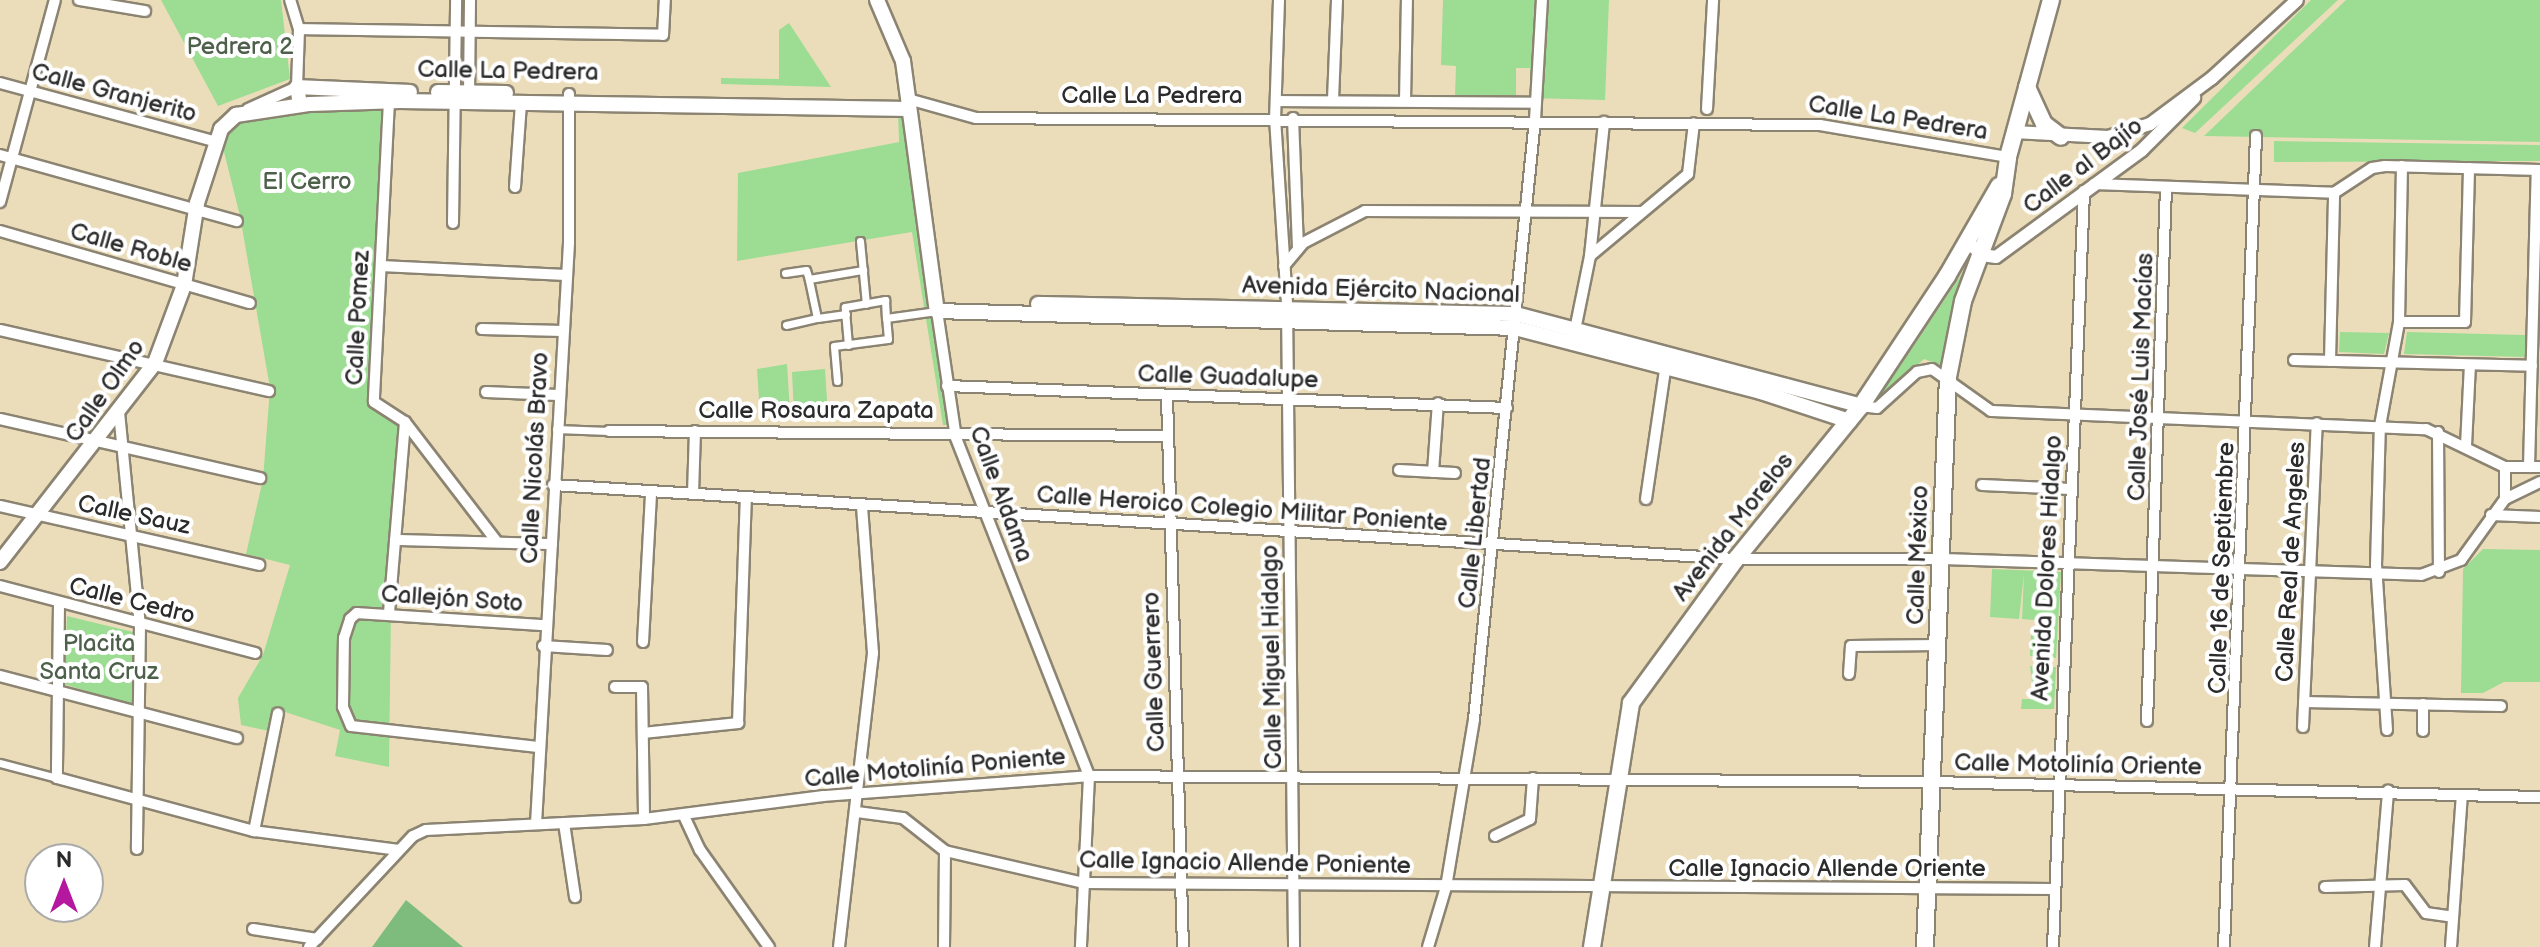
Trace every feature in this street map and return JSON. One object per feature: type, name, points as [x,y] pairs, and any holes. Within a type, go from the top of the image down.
[{"type":"main road","name":"Calle Aldama","points":[[877,0],[902,59],[937,306]]},
{"type":"main road","points":[[2005,174],[2051,0]]},
{"type":"main road","name":"Calle La Pedrera","points":[[297,87],[463,97],[908,104]]},
{"type":"main road","points":[[297,87],[300,105]]},
{"type":"main road","points":[[2027,87],[2044,124],[2061,137]]},
{"type":"main road","name":"Calle La Pedrera","points":[[244,111],[300,105],[463,97],[521,103],[569,99]]},
{"type":"main road","points":[[219,135],[244,111]]},
{"type":"main road","name":"Calle Olmo","points":[[0,562],[98,441],[155,363],[184,285],[195,210],[219,135]]},
{"type":"main road","name":"Avenida Morelos","points":[[1592,947],[1615,780],[1631,703],[1736,559],[1861,406],[1968,242],[2005,174]]},
{"type":"main road","name":"Calle México","points":[[1925,947],[1948,377],[1963,301],[1982,255],[2005,174]]},
{"type":"main road","name":"Avenida Ejército Nacional","points":[[937,306],[1516,321],[1575,330],[1667,361]]},
{"type":"main road","name":"Avenida Ejército Nacional","points":[[1516,321],[1763,386],[1861,406]]},
{"type":"main road","name":"Avenida Ejército Nacional","points":[[1763,386],[1849,421]]},
{"type":"street","points":[[0,202],[55,0]]},
{"type":"street","points":[[79,0],[145,11]]},
{"type":"street","points":[[244,111],[297,87],[299,29],[290,0]]},
{"type":"street","points":[[456,0],[463,97]]},
{"type":"street","points":[[453,223],[470,0]]},
{"type":"street","points":[[299,29],[663,35],[665,0]]},
{"type":"street","points":[[1279,0],[1275,118],[1287,313]]},
{"type":"street","points":[[1333,100],[1337,0]]},
{"type":"street","points":[[1405,101],[1407,0]]},
{"type":"street","name":"Calle Libertad","points":[[1428,947],[1446,887],[1464,778],[1494,546],[1535,120],[1542,0]]},
{"type":"street","points":[[1707,109],[1713,0]]},
{"type":"street","points":[[2014,132],[2061,137],[2108,137],[2141,129],[2212,78],[2297,0]]},
{"type":"street","name":"Calle al Bajío","points":[[1982,255],[1996,257],[2164,132],[2212,78]]},
{"type":"street","name":"Calle Granjerito","points":[[0,83],[219,135]]},
{"type":"street","name":"Calle Nicolás Bravo","points":[[536,824],[544,625],[552,544],[566,275],[569,99]]},
{"type":"street","name":"Calle Pomez","points":[[389,101],[374,402],[405,422]]},
{"type":"street","points":[[1276,101],[1536,103]]},
{"type":"street","points":[[515,187],[521,103]]},
{"type":"street","name":"Calle La Pedrera","points":[[908,104],[976,118],[1535,120],[1837,126],[2008,157]]},
{"type":"street","points":[[1293,118],[1298,247]]},
{"type":"street","points":[[1575,330],[1590,256],[1604,122]]},
{"type":"street","points":[[1590,256],[1685,179],[1691,169],[1694,123]]},
{"type":"street","name":"Calle 16 de Septiembre","points":[[2224,947],[2243,569],[2256,136]]},
{"type":"street","points":[[0,155],[237,221]]},
{"type":"street","points":[[2387,730],[2376,573],[2380,426],[2399,322],[2402,166]]},
{"type":"street","points":[[1861,406],[1877,408],[1925,369],[1948,377],[1991,411],[2380,426],[2438,432],[2505,467],[2534,467],[2532,366],[2539,170],[2372,168],[2334,193],[2166,187],[2088,188]]},
{"type":"street","points":[[2399,322],[2465,322],[2469,168]]},
{"type":"street","points":[[1278,175],[1295,178]]},
{"type":"street","name":"Calle José Luis Macías","points":[[2147,721],[2156,567],[2166,187]]},
{"type":"street","name":"Avenida Dolores Hidalgo","points":[[2053,947],[2057,785],[2074,416],[2088,188]]},
{"type":"street","points":[[2330,361],[2334,193]]},
{"type":"street","points":[[1284,266],[1298,247],[1365,211],[1642,212]]},
{"type":"street","name":"Calle Roble","points":[[0,231],[250,303]]},
{"type":"street","points":[[860,241],[866,304]]},
{"type":"street","points":[[1968,242],[1982,255]]},
{"type":"street","points":[[381,266],[566,275]]},
{"type":"street","points":[[785,273],[806,270],[817,318]]},
{"type":"street","points":[[809,279],[863,270]]},
{"type":"street","points":[[837,381],[834,346],[848,345],[888,339],[885,300],[845,307],[848,345]]},
{"type":"street","points":[[886,318],[937,306]]},
{"type":"street","name":"Calle Aldama","points":[[937,306],[954,430],[981,513],[1089,776],[1081,947]]},
{"type":"street","name":"Calle Miguel Hidalgo","points":[[1287,313],[1294,947]]},
{"type":"street","points":[[786,325],[846,314]]},
{"type":"street","points":[[482,329],[563,331]]},
{"type":"street","points":[[0,330],[269,391]]},
{"type":"street","points":[[2294,360],[2532,366]]},
{"type":"street","points":[[1646,499],[1667,361]]},
{"type":"street","points":[[2466,446],[2470,365]]},
{"type":"street","name":"Calle Guadalupe","points":[[947,386],[1507,408]]},
{"type":"street","points":[[486,392],[558,395]]},
{"type":"street","name":"Calle Guerrero","points":[[1167,396],[1183,947]]},
{"type":"street","points":[[1433,472],[1438,403]]},
{"type":"street","points":[[119,412],[140,625],[137,849]]},
{"type":"street","points":[[0,419],[260,478]]},
{"type":"street","points":[[389,613],[405,422]]},
{"type":"street","points":[[405,422],[497,542]]},
{"type":"street","name":"Calle Real de Angeles","points":[[2303,727],[2317,423]]},
{"type":"street","points":[[556,429],[609,431]]},
{"type":"street","name":"Calle Rosaura Zapata","points":[[609,431],[954,430],[1167,436]]},
{"type":"street","points":[[693,494],[695,431]]},
{"type":"street","points":[[2438,432],[2439,572]]},
{"type":"street","points":[[2505,467],[2505,499]]},
{"type":"street","points":[[1399,470],[1455,473]]},
{"type":"street","points":[[2439,572],[2469,552],[2491,515],[2505,499],[2540,482]]},
{"type":"street","name":"Calle Heroico Colegio Militar Poniente","points":[[553,485],[1736,559],[1943,559],[2376,573],[2439,572]]},
{"type":"street","points":[[1982,485],[2071,489]]},
{"type":"street","points":[[643,642],[651,492]]},
{"type":"street","points":[[643,733],[738,723],[746,498]]},
{"type":"street","points":[[839,947],[873,653],[862,505]]},
{"type":"street","name":"Calle Sauz","points":[[0,506],[259,565]]},
{"type":"street","points":[[2491,515],[2540,517]]},
{"type":"street","points":[[395,540],[552,544]]},
{"type":"street","name":"Calle Cedro","points":[[0,586],[59,604],[255,653]]},
{"type":"street","points":[[57,778],[59,604]]},
{"type":"street","name":"Callejón Soto","points":[[538,747],[351,726],[343,707],[344,638],[350,619],[357,613],[544,625]]},
{"type":"street","points":[[1849,674],[1851,646],[1939,645]]},
{"type":"street","points":[[543,646],[607,650]]},
{"type":"street","points":[[0,676],[237,738]]},
{"type":"street","points":[[615,687],[642,687],[644,819]]},
{"type":"street","points":[[2304,702],[2501,706]]},
{"type":"street","points":[[2423,704],[2423,731]]},
{"type":"street","points":[[254,831],[278,713]]},
{"type":"street","points":[[0,763],[254,831],[398,850]]},
{"type":"street","name":"Calle Motolinía Poniente","points":[[313,943],[398,850],[419,832],[684,816],[858,793],[1089,776],[1615,780]]},
{"type":"street","points":[[1495,836],[1530,819],[1533,778]]},
{"type":"street","name":"Calle Motolinía Oriente","points":[[1615,780],[1933,782],[2540,797]]},
{"type":"street","points":[[2375,947],[2388,791]]},
{"type":"street","points":[[2451,947],[2462,795]]},
{"type":"street","name":"Calle Ignacio Allende Poniente","points":[[857,812],[903,818],[945,851],[1084,883],[1294,888],[1599,889]]},
{"type":"street","points":[[684,816],[700,850],[769,947]]},
{"type":"street","points":[[564,823],[575,897]]},
{"type":"street","points":[[944,947],[945,851]]},
{"type":"street","points":[[2325,887],[2409,887],[2426,913],[2453,917]]},
{"type":"street","name":"Calle Ignacio Allende Oriente","points":[[1599,889],[2055,889]]},
{"type":"street","points":[[253,929],[313,943]]},
{"type":"green space","name":"Pedrera 2","points":[[161,0],[281,0],[290,79],[218,106]]},
{"type":"green space","points":[[1443,0],[1609,0],[1605,100],[1530,98],[1530,68],[1516,68],[1516,98],[1455,96],[1456,66],[1441,65]]},
{"type":"green space","points":[[2311,0],[2338,0],[2195,133],[2182,128]]},
{"type":"green space","points":[[2346,0],[2540,0],[2540,142],[2204,136]]},
{"type":"green space","points":[[789,23],[831,87],[721,84],[721,78],[779,79],[779,30]]},
{"type":"green space","name":"El Cerro","points":[[384,109],[375,406],[406,422],[391,610],[389,767],[335,756],[340,730],[276,709],[269,731],[241,725],[238,698],[263,655],[290,565],[246,554],[263,479],[270,388],[240,216],[222,144],[232,121],[300,110]]},
{"type":"green space","points":[[906,110],[950,425],[943,425],[912,232],[737,261],[738,173],[899,142],[898,111]]},
{"type":"green space","points":[[2274,141],[2540,145],[2540,161],[2274,162]]},
{"type":"green space","points":[[1973,257],[1946,367],[1924,359],[1876,402]]},
{"type":"green space","points":[[2340,332],[2389,333],[2384,354],[2339,352]]},
{"type":"green space","points":[[2407,332],[2525,335],[2525,357],[2404,354]]},
{"type":"green space","points":[[787,364],[790,412],[760,415],[757,369]]},
{"type":"green space","points":[[825,369],[828,416],[794,416],[792,372]]},
{"type":"green space","points":[[2483,549],[2540,550],[2540,682],[2504,682],[2483,693],[2461,693],[2463,569]]},
{"type":"green space","points":[[1992,569],[2061,572],[2056,658],[2030,656],[2031,635],[2048,636],[2049,621],[2022,619],[2024,574],[2019,619],[1990,617]]},
{"type":"green space","name":"Placita Santa Cruz","points":[[67,616],[133,632],[135,707],[64,684]]},
{"type":"green space","points":[[2030,666],[2056,667],[2054,709],[2021,709],[2022,699],[2034,699]]},
{"type":"green space","points":[[406,900],[463,947],[372,947]]}]
